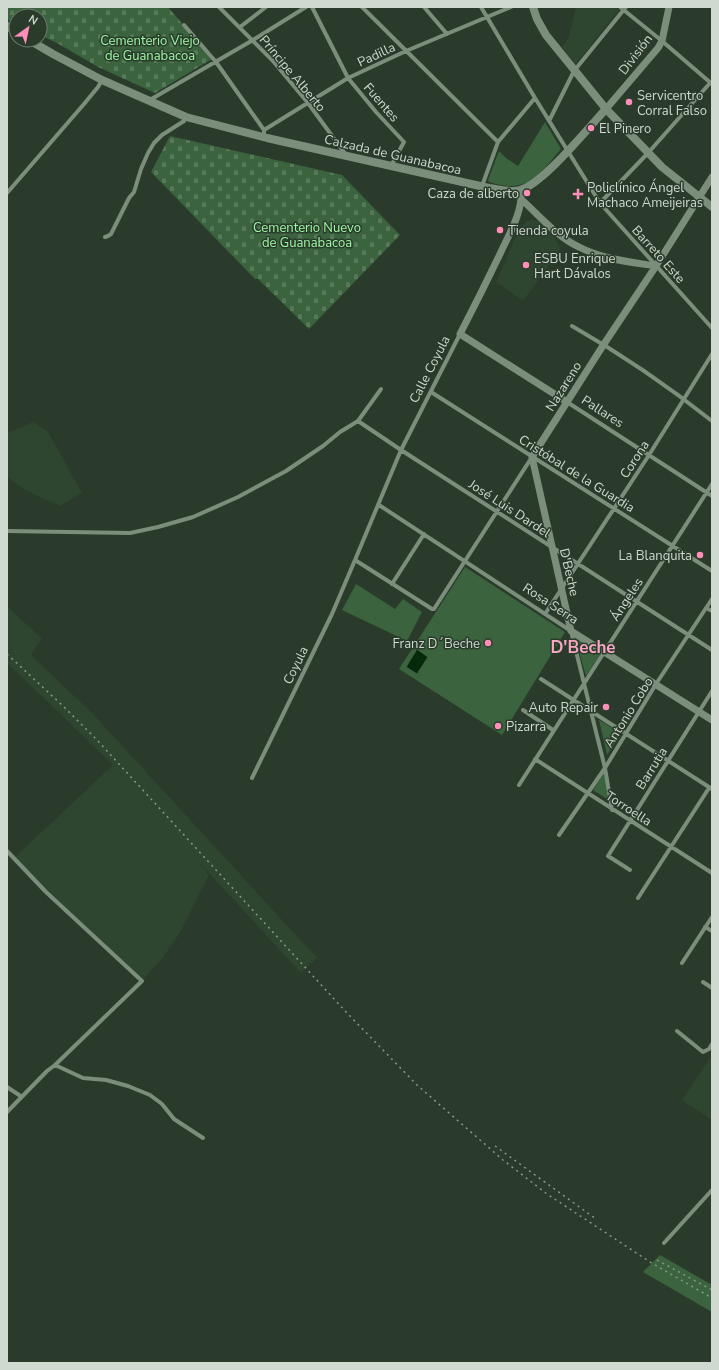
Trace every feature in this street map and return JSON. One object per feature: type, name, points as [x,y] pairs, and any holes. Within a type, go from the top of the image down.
[{"type":"main road","points":[[533,7],[537,19],[546,35],[606,109],[662,167],[712,207]]},
{"type":"main road","name":"Calzada de Guanabacoa","points":[[43,48],[102,80],[186,117],[264,134],[346,156],[482,186],[517,191],[522,190]]},
{"type":"main road","points":[[522,190],[535,183],[606,109]]},
{"type":"street","name":"Príncipe Alberto","points":[[219,7],[273,61],[308,103],[346,156]]},
{"type":"street","points":[[240,27],[266,7]]},
{"type":"street","points":[[147,101],[216,62],[306,7]]},
{"type":"street","name":"Fuentes","points":[[312,7],[348,78],[376,112],[404,142],[391,166]]},
{"type":"street","points":[[362,7],[498,142]]},
{"type":"street","points":[[424,7],[447,34]]},
{"type":"street","name":"Barreto Este","points":[[480,7],[534,98],[600,202],[712,328]]},
{"type":"street","name":"Padilla","points":[[264,134],[308,103],[348,78],[406,51],[511,7]]},
{"type":"street","name":"División","points":[[606,109],[658,48],[662,41],[669,7]]},
{"type":"street","points":[[549,121],[574,71],[623,8],[711,84],[648,153],[600,202]]},
{"type":"street","points":[[184,25],[216,62],[264,134]]},
{"type":"street","points":[[7,193],[102,80]]},
{"type":"street","points":[[482,186],[498,142],[534,98]]},
{"type":"street","points":[[105,236],[111,234],[129,198],[134,192],[141,169],[148,152],[154,143],[162,135],[184,121],[186,117]]},
{"type":"street","name":"Nazareno","points":[[392,584],[434,609],[712,177]]},
{"type":"street","name":"Calle Coyula","points":[[356,560],[401,450],[486,285],[513,227],[522,200],[522,190]]},
{"type":"street","points":[[522,200],[560,235],[577,247],[597,255],[656,266]]},
{"type":"street","points":[[572,326],[604,344],[684,399],[712,421]]},
{"type":"street","name":"Pallares","points":[[460,334],[712,496]]},
{"type":"street","name":"Corona","points":[[545,614],[649,455],[712,354]]},
{"type":"street","points":[[7,531],[130,533],[193,517],[238,497],[286,471],[323,446],[340,432],[358,421],[381,389]]},
{"type":"street","name":"Cristóbal de la Guardia","points":[[431,392],[712,571]]},
{"type":"street","name":"José Luis Dardel","points":[[358,421],[712,650]]},
{"type":"street","name":"D'Beche","points":[[532,457],[583,683],[605,768],[612,810]]},
{"type":"street","name":"Ángeles","points":[[519,785],[712,484]]},
{"type":"street","name":"Rosa Serra","points":[[379,505],[571,631],[712,720]]},
{"type":"street","points":[[356,560],[392,584],[424,534]]},
{"type":"street","name":"Coyula","points":[[252,778],[332,614],[356,560]]},
{"type":"street","name":"Antonio Cobo","points":[[559,835],[605,768],[656,684],[712,599]]},
{"type":"street","points":[[706,608],[712,611]]},
{"type":"street","points":[[541,679],[711,789],[638,898]]},
{"type":"street","name":"Barrutia","points":[[630,870],[608,856],[712,691]]},
{"type":"street","points":[[523,710],[553,730]]},
{"type":"street","name":"Torroella","points":[[536,759],[612,810],[712,873]]},
{"type":"street","points":[[7,851],[46,892],[142,981],[47,1071],[7,1112]]},
{"type":"street","points":[[682,963],[712,917]]},
{"type":"street","points":[[705,927],[712,931]]},
{"type":"street","points":[[703,982],[712,988]]},
{"type":"street","points":[[678,1031],[703,1052],[709,1049],[712,1044]]},
{"type":"street","points":[[55,1065],[83,1078],[106,1080],[128,1086],[150,1095],[162,1104],[174,1119],[203,1138]]},
{"type":"street","points":[[7,1087],[22,1097]]},
{"type":"street","points":[[664,1242],[712,1190]]},
{"type":"shaded area","points":[[576,7],[615,7],[619,10],[576,64],[562,47],[568,39]]},
{"type":"shaded area","name":"ESBU Enrique Hart Dávalos","points":[[530,220],[541,221],[550,229],[561,249],[523,301],[496,282],[519,229]]},
{"type":"shaded area","points":[[33,422],[48,432],[82,493],[60,506],[25,490],[7,477],[7,433]]},
{"type":"shaded area","points":[[7,606],[42,639],[31,655],[92,713],[317,958],[301,973],[197,860],[209,875],[181,931],[164,956],[142,981],[46,892],[14,858],[113,765],[7,664]]},
{"type":"shaded area","points":[[417,649],[428,657],[417,674],[406,667]]},
{"type":"shaded area","points":[[712,1055],[712,1120],[682,1100]]},
{"type":"green space","name":"Cementerio Viejo de Guanabacoa","points":[[7,7],[168,7],[212,59],[155,93],[98,67],[48,39],[48,8],[8,8],[7,19]]},
{"type":"green space","points":[[545,122],[561,149],[545,168],[533,179],[519,185],[505,186],[489,182],[488,180],[499,151],[518,166]]},
{"type":"green space","name":"Cementerio Nuevo de Guanabacoa","points":[[170,136],[342,175],[400,235],[309,329],[258,279],[255,279],[151,172]]},
{"type":"green space","name":"Franz D´Beche","points":[[465,567],[565,632],[502,735],[399,669]]},
{"type":"green space","points":[[356,584],[395,609],[403,599],[422,612],[407,641],[342,610]]},
{"type":"green space","points":[[574,634],[602,652],[586,676]]},
{"type":"green space","points":[[599,720],[621,733],[607,755]]},
{"type":"green space","points":[[604,773],[610,801],[593,790]]},
{"type":"green space","points":[[660,1255],[712,1285],[712,1312],[643,1272]]},
{"type":"railway","points":[[7,654],[97,740],[346,1012],[417,1085],[503,1160],[547,1194],[650,1262],[712,1298]]},
{"type":"railway","points":[[495,1146],[596,1219]]},
{"type":"railway","points":[[657,1260],[712,1290]]},
{"type":"place","name":"Servicentro Corral Falso","points":[[629,102]]},
{"type":"place","name":"El Pinero","points":[[591,128]]},
{"type":"place","name":"Caza de alberto","points":[[527,193]]},
{"type":"place","name":"Policlínico Ángel Machaco Ameijeiras","points":[[578,194]]},
{"type":"place","name":"Tienda coyula","points":[[500,230]]},
{"type":"place","name":"ESBU Enrique Hart Dávalos","points":[[526,265]]},
{"type":"place","name":"La Blanquita","points":[[700,555]]},
{"type":"place","name":"Franz D´Beche","points":[[488,643]]},
{"type":"place","name":"Auto Repair","points":[[606,707]]},
{"type":"place","name":"Pizarra","points":[[498,726]]},
{"type":"district","name":"D'Beche","points":[[583,647]]}]
